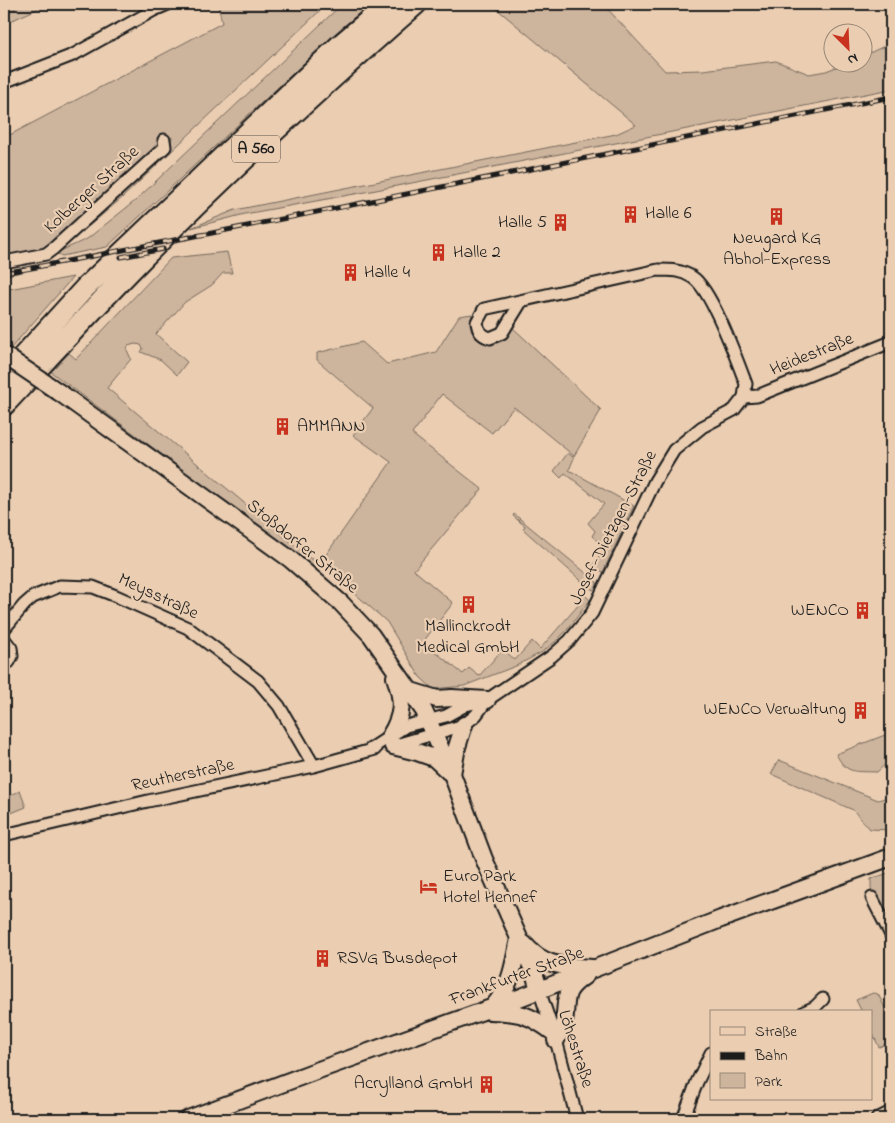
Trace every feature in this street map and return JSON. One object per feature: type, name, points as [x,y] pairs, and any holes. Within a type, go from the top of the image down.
[{"type":"highway","name":"A 560","points":[[4,377],[92,282],[341,44],[388,4]]},
{"type":"highway","name":"A 560","points":[[4,405],[102,300],[228,175],[310,97],[416,4]]},
{"type":"main road","name":"Stoßdorfer Straße","points":[[4,355],[63,395],[290,559],[341,603],[371,635],[411,691],[431,728],[452,774],[484,858],[534,972],[539,990]]},
{"type":"main road","points":[[387,656],[401,695],[401,709],[392,741],[434,758],[452,774]]},
{"type":"main road","points":[[411,691],[438,700],[452,698],[487,700]]},
{"type":"main road","points":[[452,774],[457,747],[464,725]]},
{"type":"main road","name":"Frankfurter Straße","points":[[188,1119],[597,969],[705,925],[891,856]]},
{"type":"main road","points":[[519,938],[533,955],[554,965],[597,969]]},
{"type":"main road","points":[[488,1009],[502,996],[511,979],[519,938]]},
{"type":"main road","points":[[488,1009],[535,1018],[554,1036],[564,1023],[567,994],[576,982],[597,969]]},
{"type":"street","points":[[4,82],[73,55],[168,4]]},
{"type":"street","name":"Kolberger Straße","points":[[4,262],[46,254],[54,248],[165,148],[164,140]]},
{"type":"street","points":[[521,302],[658,270],[679,271],[693,278],[704,287],[746,384],[744,397]]},
{"type":"street","name":"Heidestraße","points":[[744,397],[757,396],[891,342]]},
{"type":"street","name":"Josef-Dietzgen-Straße","points":[[431,728],[446,716],[466,705],[487,700],[552,656],[570,640],[592,614],[655,482],[674,450],[702,427],[734,410],[744,397]]},
{"type":"street","name":"Meysstraße","points":[[4,629],[33,597],[60,586],[93,587],[116,596],[188,628],[258,681],[278,706],[314,766]]},
{"type":"street","points":[[4,639],[11,648],[12,656],[9,662],[4,663]]},
{"type":"street","points":[[464,725],[476,715],[487,700]]},
{"type":"street","name":"Reutherstraße","points":[[4,835],[148,801],[314,766],[369,750],[431,728],[464,725]]},
{"type":"street","points":[[872,898],[891,935]]},
{"type":"street","name":"Löhestraße","points":[[539,990],[577,1119]]},
{"type":"street","points":[[808,1010],[815,1007],[823,999]]},
{"type":"street","points":[[683,1119],[710,1055]]},
{"type":"street","points":[[877,1119],[891,1112]]},
{"type":"green space","points":[[16,4],[48,4],[4,24],[4,12],[14,9]]},
{"type":"green space","points":[[218,4],[327,4],[122,198],[89,226],[79,228],[170,146],[172,137],[48,249],[4,258],[4,138],[222,23]]},
{"type":"green space","points":[[342,4],[370,4],[334,35],[107,247],[62,256],[56,253],[87,239],[135,201]]},
{"type":"green space","points":[[491,4],[603,4],[665,71],[703,70],[776,61],[809,74],[822,72],[872,72],[872,52],[891,43],[891,89],[245,214],[191,228],[235,210],[616,134],[636,125]]},
{"type":"green space","points":[[227,252],[232,273],[223,273],[212,285],[185,302],[156,334],[187,362],[177,375],[161,360],[141,352],[143,349],[141,345],[135,344],[128,346],[127,350],[131,359],[107,388],[311,559],[323,559],[391,462],[353,435],[373,408],[317,360],[317,353],[362,342],[387,364],[436,352],[459,316],[472,314],[471,325],[477,339],[490,343],[505,335],[511,326],[601,410],[574,456],[514,407],[492,433],[442,394],[412,434],[482,489],[414,570],[453,603],[423,642],[463,674],[469,668],[479,676],[503,649],[515,660],[532,641],[540,649],[581,602],[581,595],[585,595],[590,600],[567,630],[555,642],[542,652],[516,666],[464,686],[433,689],[420,677],[387,622],[334,575],[328,566],[316,569],[51,372],[69,353],[76,359],[171,258]]},
{"type":"green space","points":[[73,277],[4,356],[4,290]]},
{"type":"green space","points":[[568,453],[574,458],[569,470],[634,506],[603,572],[592,566],[605,549],[592,536],[595,531],[588,523],[604,504],[565,473],[561,478],[554,471]]},
{"type":"green space","points":[[514,514],[597,582],[597,587],[593,590],[587,586],[523,529],[525,526],[513,516]]},
{"type":"green space","points":[[885,735],[891,752],[891,759],[877,772],[848,769],[836,754]]},
{"type":"green space","points":[[779,760],[878,800],[891,796],[891,830],[870,829],[853,810],[771,774]]},
{"type":"green space","points":[[20,791],[26,807],[4,816],[4,798]]},
{"type":"green space","points":[[891,872],[891,927],[871,889],[871,879]]},
{"type":"green space","points":[[873,993],[878,994],[891,1020],[891,1042],[879,1047],[872,1032],[872,1010],[861,1010],[856,1000]]},
{"type":"railway","points":[[4,273],[891,97]]},
{"type":"railway","points":[[121,257],[163,249]]},
{"type":"place","name":"Halle 6","points":[[631,214]]},
{"type":"place","name":"Neugard KG Abhol-Express","points":[[777,216]]},
{"type":"place","name":"Halle 5","points":[[561,223]]},
{"type":"place","name":"Halle 2","points":[[439,253]]},
{"type":"place","name":"Halle 4","points":[[350,273]]},
{"type":"place","name":"AMMANN","points":[[283,427]]},
{"type":"place","name":"Mallinckrodt Medical GmbH","points":[[468,604]]},
{"type":"place","name":"WENCO","points":[[863,611]]},
{"type":"place","name":"WENCO Verwaltung","points":[[860,710]]},
{"type":"place","name":"Euro Park Hotel Hennef","points":[[429,887]]},
{"type":"place","name":"RSVG Busdepot","points":[[323,959]]},
{"type":"place","name":"Acrylland GmbH","points":[[487,1084]]}]
